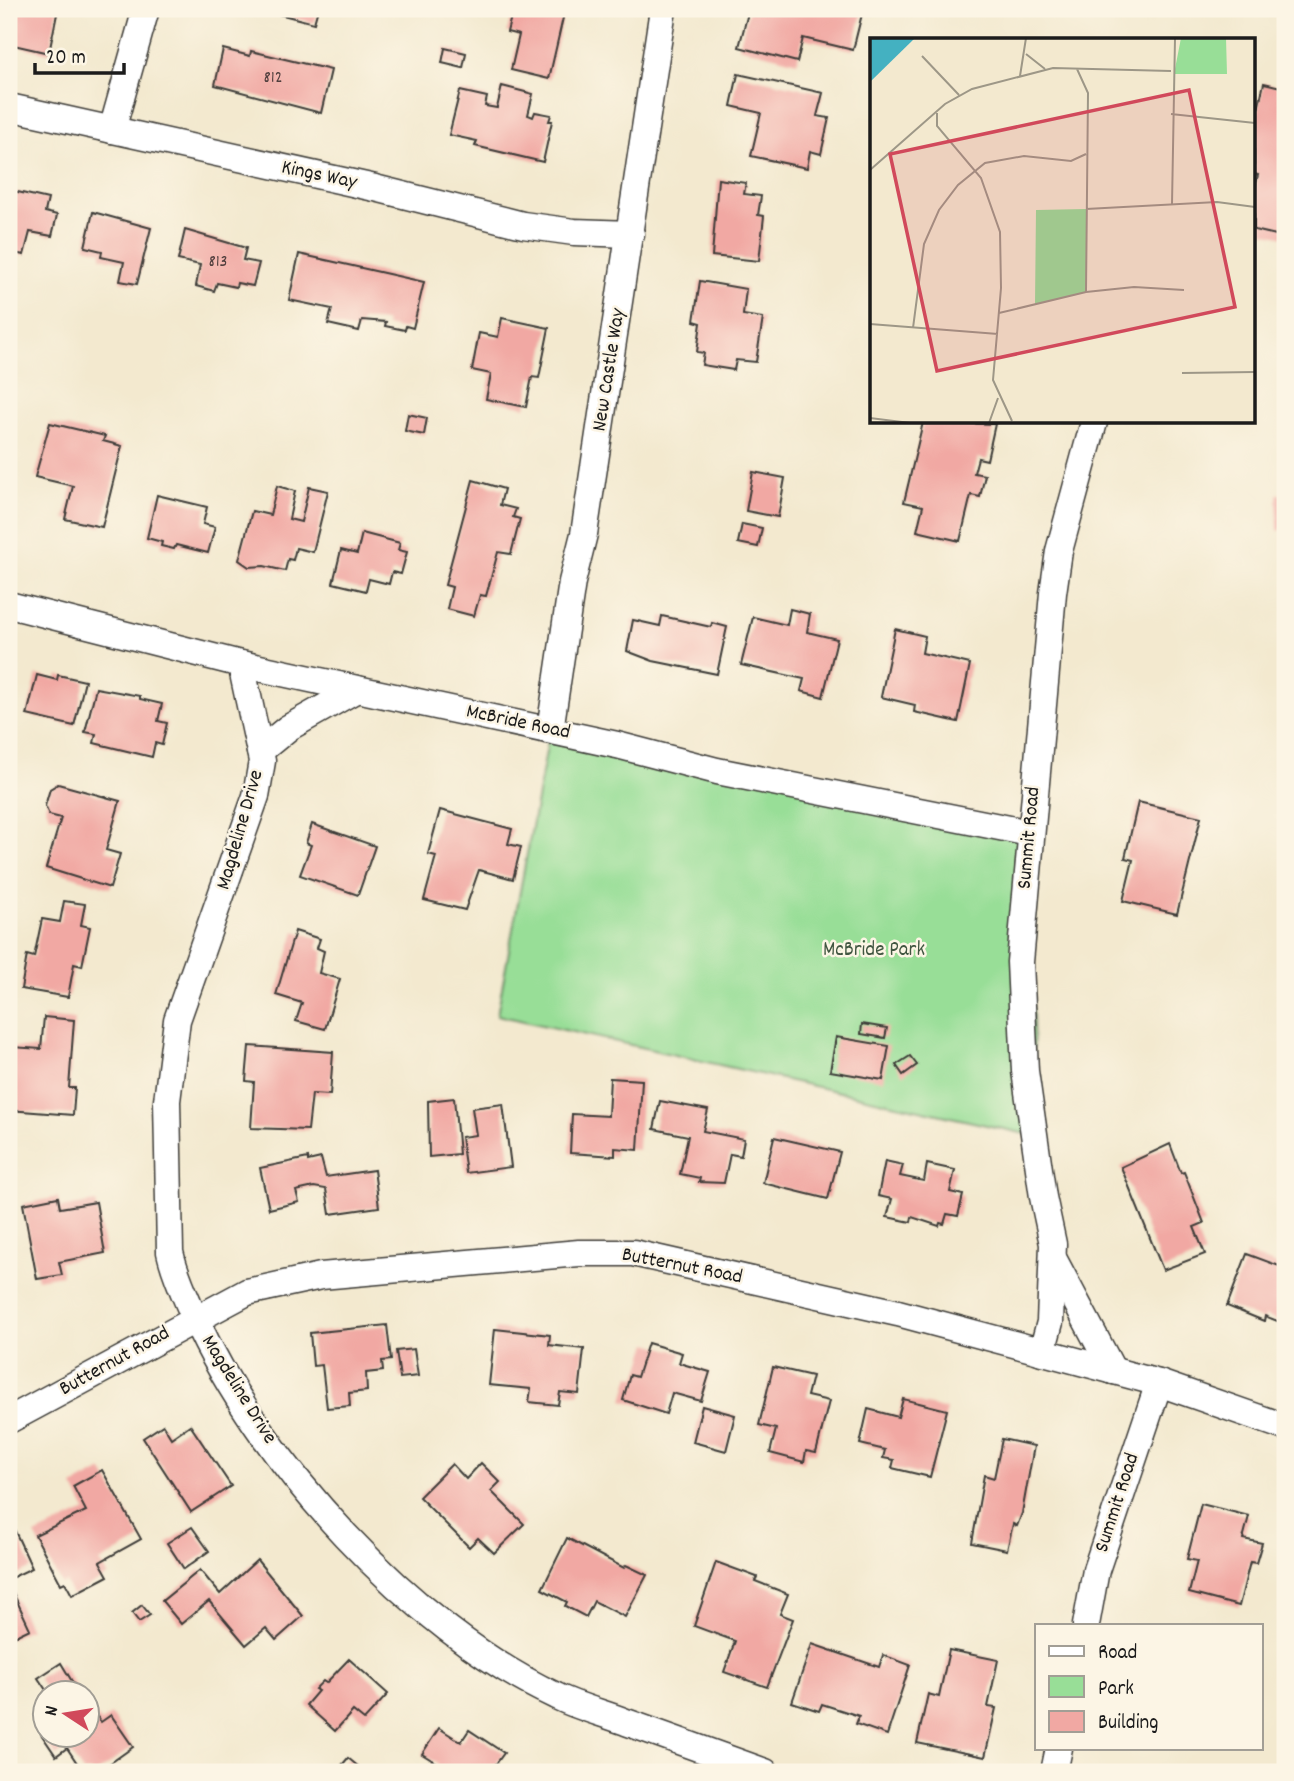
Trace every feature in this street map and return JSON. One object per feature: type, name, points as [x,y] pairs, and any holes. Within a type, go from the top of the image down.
[{"type":"street","points":[[112,130],[146,9]]},
{"type":"street","name":"New Castle Way","points":[[550,730],[572,582],[584,534],[663,9]]},
{"type":"street","name":"Kings Way","points":[[9,107],[523,225],[574,232],[631,234]]},
{"type":"street","name":"Summit Road","points":[[1042,1352],[1050,1322],[1054,1244],[1043,1197],[1025,1071],[1020,962],[1056,572],[1093,424]]},
{"type":"street","name":"McBride Road","points":[[9,605],[241,664],[550,730],[717,771],[1030,832]]},
{"type":"street","name":"Magdeline Drive","points":[[241,664],[262,761],[256,796],[177,1020],[167,1101],[170,1252],[174,1271],[212,1356],[260,1431],[323,1508],[382,1572],[471,1647],[556,1696],[765,1772]]},
{"type":"street","name":"Magdeline Drive","points":[[260,751],[288,728],[357,689]]},
{"type":"street","name":"Butternut Road","points":[[9,1420],[247,1292],[321,1276],[414,1265],[579,1252],[633,1254],[898,1313],[1159,1383],[1285,1427]]},
{"type":"street","name":"Summit Road","points":[[1052,1258],[1114,1371]]},
{"type":"street","name":"Summit Road","points":[[1086,1624],[1096,1570],[1159,1383]]},
{"type":"street","points":[[1054,1772],[1059,1750]]},
{"type":"green space","name":"McBride Park","points":[[550,730],[1030,833],[1035,1136],[497,1015]]},
{"type":"building","points":[[9,9],[58,9],[49,53],[9,44]]},
{"type":"building","points":[[259,9],[318,9],[314,23]]},
{"type":"building","points":[[513,9],[565,9],[549,79],[511,70],[519,35],[507,32]]},
{"type":"building","points":[[749,9],[863,10],[853,50],[803,38],[797,62],[739,47]]},
{"type":"building","points":[[445,48],[466,53],[463,68],[442,63]]},
{"type":"building","points":[[223,49],[250,56],[251,51],[331,70],[321,113],[215,85]]},
{"type":"building","points":[[738,74],[823,93],[817,116],[829,118],[821,154],[810,151],[807,168],[751,156],[761,113],[731,106]]},
{"type":"building","points":[[1264,83],[1285,88],[1285,237],[1256,230],[1256,118]]},
{"type":"building","points":[[502,86],[533,94],[528,115],[533,117],[535,112],[551,115],[543,162],[475,146],[477,141],[449,135],[460,91],[487,97],[485,106],[497,108]]},
{"type":"building","points":[[718,179],[746,183],[744,194],[761,196],[758,215],[764,216],[759,261],[712,256]]},
{"type":"building","points":[[9,190],[48,199],[45,212],[57,215],[52,236],[30,232],[24,255],[9,252]]},
{"type":"building","points":[[93,212],[151,228],[137,284],[120,281],[124,262],[101,257],[102,251],[85,247]]},
{"type":"building","points":[[185,230],[246,248],[243,260],[259,263],[253,286],[237,283],[236,287],[217,283],[214,291],[196,286],[200,265],[178,260]]},
{"type":"building","points":[[299,254],[424,282],[413,328],[406,326],[405,330],[385,326],[386,322],[362,320],[359,331],[328,324],[332,309],[289,300]]},
{"type":"building","points":[[700,281],[746,289],[743,315],[763,318],[756,362],[736,360],[734,370],[702,365],[704,353],[697,352],[701,323],[694,321]]},
{"type":"building","points":[[502,318],[549,328],[539,378],[532,377],[526,407],[486,399],[491,374],[472,370],[479,333],[498,337]]},
{"type":"building","points":[[408,414],[427,418],[424,435],[405,431]]},
{"type":"building","points":[[50,423],[105,436],[103,441],[122,446],[102,527],[65,519],[73,486],[35,477]]},
{"type":"building","points":[[923,424],[995,424],[987,460],[978,458],[974,473],[985,475],[980,497],[971,495],[960,541],[917,531],[923,506],[904,502]]},
{"type":"building","points":[[753,472],[785,478],[778,517],[746,511]]},
{"type":"building","points":[[473,480],[504,489],[500,505],[516,509],[513,517],[520,519],[511,554],[498,552],[486,596],[480,595],[474,616],[447,609],[452,587],[445,585]]},
{"type":"building","points":[[277,486],[295,491],[289,519],[301,522],[309,487],[328,491],[313,552],[296,548],[293,560],[288,559],[285,571],[264,566],[249,567],[239,560],[252,511],[270,515]]},
{"type":"building","points":[[1277,494],[1285,494],[1285,531],[1278,531]]},
{"type":"building","points":[[157,495],[207,507],[203,524],[215,527],[208,553],[176,545],[174,549],[161,546],[162,542],[147,538]]},
{"type":"building","points":[[742,524],[762,528],[758,547],[738,543]]},
{"type":"building","points":[[362,533],[400,543],[398,550],[407,552],[401,574],[392,572],[389,584],[369,579],[366,591],[333,583],[341,550],[357,554]]},
{"type":"building","points":[[790,609],[810,614],[807,632],[837,639],[823,697],[801,691],[804,679],[741,665],[753,617],[787,625]]},
{"type":"building","points":[[662,616],[711,627],[712,623],[727,627],[717,674],[653,661],[627,651],[633,620],[660,626]]},
{"type":"building","points":[[895,629],[925,636],[922,653],[970,664],[958,722],[914,712],[915,705],[881,697]]},
{"type":"building","points":[[37,675],[57,680],[58,675],[85,681],[74,726],[27,715]]},
{"type":"building","points":[[96,688],[140,696],[140,699],[162,704],[158,721],[167,723],[162,745],[155,743],[152,757],[94,743],[96,734],[85,732]]},
{"type":"building","points":[[58,784],[120,801],[106,850],[120,854],[110,888],[46,868],[61,818],[49,815],[45,806],[50,789]]},
{"type":"building","points":[[1138,802],[1201,817],[1177,914],[1123,901],[1133,860],[1125,858]]},
{"type":"building","points":[[440,810],[512,829],[508,844],[521,847],[513,879],[479,870],[465,910],[424,900],[436,856],[428,854]]},
{"type":"building","points":[[312,824],[375,846],[358,895],[300,875],[311,845],[306,843]]},
{"type":"building","points":[[64,901],[85,904],[81,925],[90,927],[82,966],[74,964],[68,997],[21,989],[27,955],[34,957],[42,919],[60,922]]},
{"type":"building","points":[[295,931],[320,939],[317,948],[324,951],[319,973],[340,979],[325,1029],[296,1021],[302,1003],[276,995]]},
{"type":"building","points":[[44,1017],[74,1020],[69,1088],[75,1088],[73,1115],[9,1110],[12,1047],[41,1049]]},
{"type":"building","points":[[862,1024],[887,1028],[885,1038],[861,1034]]},
{"type":"building","points":[[836,1037],[889,1046],[883,1080],[830,1071]]},
{"type":"building","points":[[249,1046],[333,1052],[330,1095],[312,1094],[308,1130],[251,1128],[254,1082],[246,1081]]},
{"type":"building","points":[[910,1056],[917,1065],[903,1075],[896,1065]]},
{"type":"building","points":[[610,1078],[642,1080],[638,1150],[615,1148],[615,1156],[570,1153],[572,1114],[608,1116]]},
{"type":"building","points":[[454,1098],[459,1154],[429,1157],[428,1101]]},
{"type":"building","points":[[660,1101],[708,1110],[703,1131],[744,1139],[741,1156],[730,1154],[724,1183],[699,1182],[700,1178],[680,1174],[688,1136],[654,1129]]},
{"type":"building","points":[[503,1104],[511,1167],[466,1173],[461,1137],[476,1135],[472,1108]]},
{"type":"building","points":[[774,1137],[840,1152],[828,1199],[763,1183]]},
{"type":"building","points":[[1170,1144],[1204,1223],[1194,1227],[1205,1254],[1163,1270],[1121,1167]]},
{"type":"building","points":[[308,1158],[308,1161],[321,1158],[326,1177],[374,1170],[379,1207],[330,1214],[326,1189],[314,1187],[296,1191],[299,1202],[269,1209],[260,1168]]},
{"type":"building","points":[[885,1161],[903,1165],[900,1176],[924,1181],[927,1164],[955,1170],[950,1192],[963,1195],[958,1216],[947,1214],[944,1224],[940,1223],[939,1226],[912,1217],[911,1222],[887,1217],[892,1199],[878,1196]]},
{"type":"building","points":[[58,1197],[60,1208],[96,1202],[105,1253],[59,1262],[62,1275],[37,1279],[23,1204]]},
{"type":"building","points":[[1247,1254],[1282,1267],[1285,1258],[1285,1324],[1265,1316],[1264,1321],[1227,1306]]},
{"type":"building","points":[[387,1325],[391,1360],[382,1361],[383,1371],[366,1373],[367,1391],[349,1393],[350,1406],[327,1408],[322,1365],[313,1366],[310,1333]]},
{"type":"building","points":[[495,1329],[550,1335],[549,1345],[584,1349],[579,1394],[560,1392],[558,1405],[529,1402],[531,1389],[489,1385]]},
{"type":"building","points":[[648,1343],[682,1353],[679,1363],[710,1372],[701,1401],[672,1393],[666,1414],[623,1400],[630,1375],[637,1377]]},
{"type":"building","points":[[414,1349],[418,1376],[400,1378],[396,1351]]},
{"type":"building","points":[[773,1367],[812,1376],[807,1396],[829,1401],[816,1453],[806,1451],[804,1462],[770,1453],[776,1429],[759,1425]]},
{"type":"building","points":[[903,1399],[947,1410],[930,1477],[892,1468],[894,1460],[883,1458],[885,1450],[860,1444],[868,1409],[898,1417]]},
{"type":"building","points":[[702,1406],[735,1415],[726,1451],[693,1442]]},
{"type":"building","points":[[163,1425],[171,1438],[190,1425],[231,1486],[191,1512],[143,1438]]},
{"type":"building","points":[[1002,1439],[1034,1446],[1022,1513],[1017,1526],[1013,1524],[1007,1550],[972,1543],[984,1475],[994,1478]]},
{"type":"building","points":[[481,1463],[500,1482],[491,1491],[524,1524],[494,1553],[478,1538],[469,1547],[419,1497],[452,1464],[466,1479]]},
{"type":"building","points":[[102,1470],[141,1539],[100,1562],[108,1576],[72,1595],[65,1582],[61,1584],[35,1535],[86,1511],[73,1486]]},
{"type":"building","points":[[1201,1504],[1249,1516],[1243,1539],[1262,1543],[1256,1563],[1250,1562],[1239,1606],[1189,1593],[1197,1561],[1187,1559]]},
{"type":"building","points":[[192,1527],[209,1551],[184,1569],[167,1543]]},
{"type":"building","points":[[14,1529],[32,1568],[9,1579],[9,1531]]},
{"type":"building","points":[[567,1538],[624,1568],[626,1565],[647,1575],[625,1617],[594,1601],[586,1617],[565,1606],[567,1602],[542,1589]]},
{"type":"building","points":[[257,1560],[303,1616],[276,1640],[266,1628],[246,1645],[209,1601],[181,1624],[162,1601],[200,1570],[220,1594]]},
{"type":"building","points":[[716,1562],[757,1577],[755,1581],[788,1594],[780,1614],[793,1619],[767,1687],[724,1672],[735,1641],[694,1626]]},
{"type":"building","points":[[9,1584],[30,1629],[9,1639]]},
{"type":"building","points":[[142,1605],[150,1615],[139,1622],[132,1613]]},
{"type":"building","points":[[812,1644],[879,1667],[883,1655],[910,1665],[887,1735],[856,1724],[859,1716],[822,1704],[819,1711],[792,1702]]},
{"type":"building","points":[[949,1650],[998,1660],[988,1707],[996,1708],[985,1757],[917,1743],[928,1694],[939,1697]]},
{"type":"building","points":[[349,1659],[388,1694],[364,1720],[353,1711],[335,1731],[306,1705],[318,1691],[315,1689],[323,1681],[326,1683]]},
{"type":"building","points":[[61,1663],[71,1680],[39,1680],[38,1678]]},
{"type":"building","points":[[111,1715],[133,1747],[98,1772],[83,1772],[68,1750],[102,1750],[102,1721]]},
{"type":"building","points":[[439,1728],[461,1742],[469,1730],[504,1753],[496,1764],[508,1772],[432,1772],[438,1764],[422,1754]]},
{"type":"building","points":[[52,1750],[64,1750],[56,1756]]},
{"type":"building","points":[[348,1758],[365,1772],[336,1772]]}]
